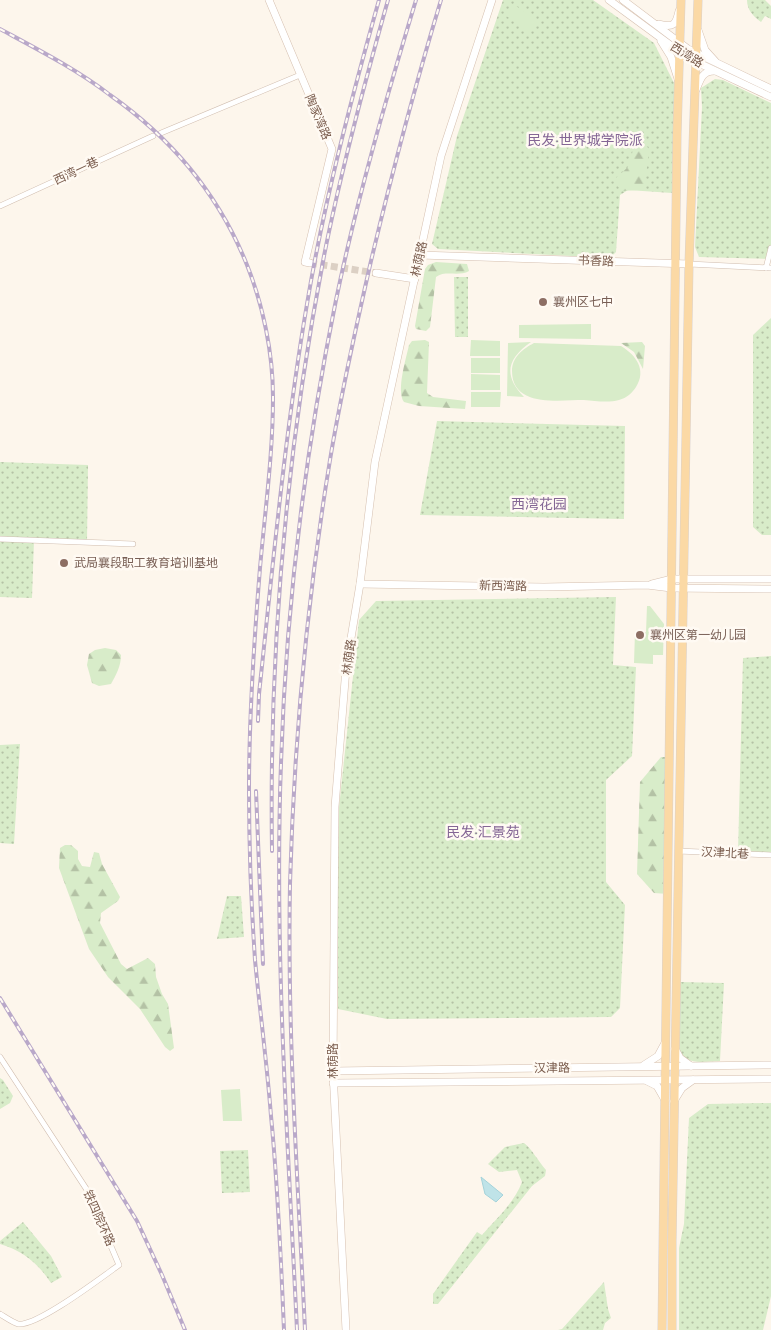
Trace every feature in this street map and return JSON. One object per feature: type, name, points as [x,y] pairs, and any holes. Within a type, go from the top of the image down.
[{"type":"main road","points":[[672,1330],[674,1066],[689,264],[698,0]]},
{"type":"main road","points":[[662,1330],[678,81],[681,1]]},
{"type":"street","name":"陶家湾路","points":[[269,0],[332,149],[305,262],[310,263]]},
{"type":"street","name":"林荫路","points":[[346,1330],[333,1071],[335,807],[346,668],[360,584],[375,462],[441,156],[492,0]]},
{"type":"street","name":"西湾路","points":[[609,0],[696,62],[771,89]]},
{"type":"street","name":"西湾路","points":[[623,0],[717,68],[771,97]]},
{"type":"street","points":[[648,19],[667,26],[673,25],[677,19],[681,1]]},
{"type":"street","points":[[695,92],[701,76],[717,68],[705,50],[697,27]]},
{"type":"street","points":[[652,32],[671,57],[678,81]]},
{"type":"street","points":[[161,133],[300,75]]},
{"type":"street","name":"西湾一巷","points":[[0,206],[153,136]]},
{"type":"street","points":[[769,268],[771,248]]},
{"type":"street","name":"书香路","points":[[420,255],[769,268]]},
{"type":"street","points":[[376,272],[415,279]]},
{"type":"street","points":[[0,539],[133,544]]},
{"type":"street","name":"新西湾路","points":[[647,585],[672,579],[771,579]]},
{"type":"street","name":"新西湾路","points":[[360,584],[544,587],[647,585],[683,589],[771,589]]},
{"type":"street","name":"汉津北巷","points":[[678,851],[771,855]]},
{"type":"street","points":[[642,1066],[658,1056],[666,1043]]},
{"type":"street","points":[[675,1049],[680,1058],[691,1066]]},
{"type":"street","name":"铁四院环路","points":[[0,1057],[87,1190],[119,1265],[70,1300],[32,1321],[18,1324],[0,1314]]},
{"type":"street","name":"汉津路","points":[[333,1071],[771,1065]]},
{"type":"street","points":[[674,1101],[682,1088],[694,1079]]},
{"type":"street","name":"汉津路","points":[[333,1083],[771,1079]]},
{"type":"street","points":[[644,1080],[657,1086],[665,1100]]},
{"type":"green space","points":[[503,0],[593,0],[654,43],[674,83],[674,190],[672,193],[628,190],[620,195],[616,252],[610,258],[438,249],[432,244],[457,136]]},
{"type":"green space","points":[[747,0],[765,0],[771,6],[771,19],[765,16],[761,22],[758,20],[749,10]]},
{"type":"green space","points":[[513,4],[538,21],[529,32],[505,15]]},
{"type":"green space","points":[[715,79],[723,80],[771,103],[771,259],[699,257],[695,247],[702,107],[701,88]]},
{"type":"green space","points":[[636,141],[644,143],[649,149],[645,185],[638,190],[622,191],[616,179],[629,165]]},
{"type":"green space","points":[[436,262],[467,264],[469,271],[465,273],[444,274],[436,277],[430,327],[426,331],[416,329],[425,269],[428,265]]},
{"type":"green space","points":[[454,277],[468,277],[468,337],[455,337]]},
{"type":"green space","points":[[771,318],[771,535],[762,535],[753,527],[753,335]]},
{"type":"green space","points":[[591,324],[591,339],[519,338],[519,325]]},
{"type":"green space","points":[[425,340],[429,342],[427,393],[433,397],[466,401],[465,409],[419,406],[404,402],[401,383],[409,345],[412,341]]},
{"type":"green space","points":[[471,340],[500,341],[500,356],[470,356]]},
{"type":"green space","points":[[531,342],[517,355],[511,368],[513,382],[524,397],[507,396],[508,343]]},
{"type":"green space","points":[[642,342],[645,346],[643,369],[634,352],[621,343]]},
{"type":"green space","points":[[534,343],[621,346],[635,358],[640,369],[639,381],[629,395],[615,401],[551,401],[528,396],[520,391],[514,383],[512,366],[519,354]]},
{"type":"green space","points":[[471,358],[500,358],[500,373],[471,373]]},
{"type":"green space","points":[[471,374],[500,375],[500,390],[471,390]]},
{"type":"green space","points":[[471,392],[501,392],[500,407],[471,407]]},
{"type":"green space","points":[[437,421],[625,426],[624,519],[420,515]]},
{"type":"green space","points":[[0,462],[88,465],[87,542],[34,540],[32,598],[0,597]]},
{"type":"green space","points":[[616,597],[613,665],[636,667],[632,756],[606,780],[606,882],[625,905],[620,1008],[611,1017],[387,1019],[338,1009],[338,817],[359,620],[376,601]]},
{"type":"green space","points":[[647,606],[650,606],[664,624],[663,655],[653,655],[653,664],[634,663],[635,632],[646,632]]},
{"type":"green space","points":[[105,648],[116,650],[121,655],[121,659],[111,684],[99,686],[92,683],[87,665],[89,654],[95,650]]},
{"type":"green space","points":[[771,656],[771,854],[738,853],[743,658]]},
{"type":"green space","points":[[20,744],[14,844],[0,843],[0,745]]},
{"type":"green space","points":[[661,757],[669,757],[668,894],[654,893],[637,874],[640,782]]},
{"type":"green space","points":[[65,845],[71,845],[78,851],[78,859],[82,866],[90,867],[94,852],[99,853],[102,864],[120,897],[118,901],[101,913],[100,923],[121,964],[127,969],[148,958],[155,964],[156,977],[168,1004],[174,1048],[170,1051],[165,1047],[140,1009],[108,977],[89,949],[59,868],[60,848]]},
{"type":"green space","points":[[227,896],[241,896],[244,937],[217,939]]},
{"type":"green space","points":[[679,982],[724,983],[720,1061],[696,1062],[685,1058],[677,1048]]},
{"type":"green space","points":[[0,1078],[13,1096],[10,1103],[0,1109]]},
{"type":"green space","points":[[240,1089],[242,1121],[223,1121],[221,1090]]},
{"type":"green space","points":[[771,1103],[771,1296],[763,1330],[679,1330],[679,1248],[684,1224],[689,1118],[708,1104]]},
{"type":"green space","points":[[524,1143],[546,1170],[545,1176],[532,1186],[438,1304],[433,1304],[433,1294],[477,1232],[482,1235],[510,1204],[519,1190],[522,1182],[517,1170],[499,1172],[488,1164],[505,1147]]},
{"type":"green space","points":[[248,1150],[250,1192],[222,1193],[220,1151]]},
{"type":"green space","points":[[23,1222],[51,1256],[62,1277],[51,1283],[41,1269],[23,1254],[0,1244],[0,1241]]},
{"type":"green space","points":[[604,1282],[611,1318],[605,1323],[603,1330],[558,1330],[562,1329]]},
{"type":"water","points":[[481,1177],[503,1195],[496,1202],[485,1194]]},
{"type":"tunnel","points":[[310,263],[376,273]]},
{"type":"railway","points":[[258,721],[259,694],[280,499],[292,401],[307,304],[321,228],[339,151],[379,0]]},
{"type":"railway","points":[[272,851],[272,776],[277,627],[290,478],[299,404],[324,256],[338,192],[353,128],[388,0]]},
{"type":"railway","points":[[297,1330],[283,1046],[279,905],[281,763],[292,588],[306,472],[336,300],[353,224],[416,0]]},
{"type":"railway","points":[[305,1330],[294,1107],[289,940],[292,831],[298,724],[308,618],[330,460],[349,360],[387,195],[441,0]]},
{"type":"railway","points":[[0,29],[56,60],[97,86],[132,112],[173,149],[207,192],[236,239],[253,280],[266,329],[273,380],[273,418],[252,678],[249,832],[255,960],[276,1169],[284,1330]]},
{"type":"railway","points":[[256,791],[263,964]]},
{"type":"railway","points":[[0,998],[137,1221],[185,1330]]},
{"type":"place","name":"襄州区七中","points":[[543,302]]},
{"type":"place","name":"武局襄段职工教育培训基地","points":[[64,563]]},
{"type":"place","name":"襄州区第一幼儿园","points":[[640,635]]},
{"type":"district","name":"民发·世界城学院派","points":[[585,140]]},
{"type":"district","name":"西湾花园","points":[[539,504]]},
{"type":"district","name":"民发·汇景苑","points":[[483,832]]}]
